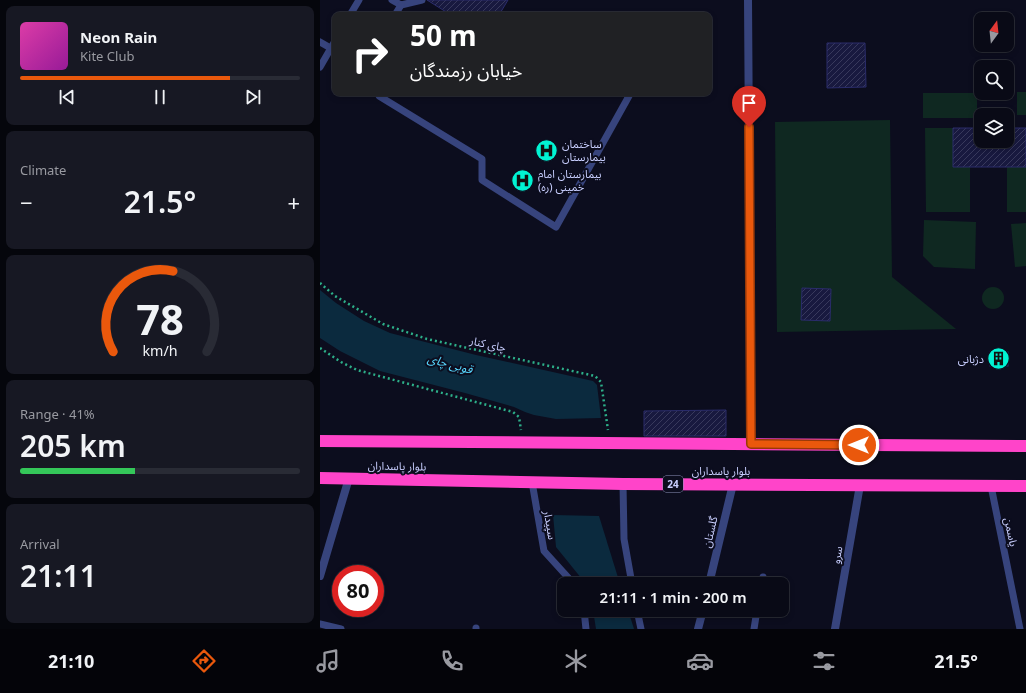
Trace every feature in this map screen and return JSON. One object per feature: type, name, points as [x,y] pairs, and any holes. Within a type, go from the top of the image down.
[{"type":"highway","points":[[320,441],[1026,446]]},
{"type":"highway","name":"بلوار پاسداران","points":[[320,478],[623,484],[1026,486]]},
{"type":"street","points":[[748,0],[751,444]]},
{"type":"street","points":[[320,576],[349,478]]},
{"type":"street","name":"گلستان","points":[[711,577],[732,484]]},
{"type":"street","name":"سرو","points":[[835,629],[860,485]]},
{"type":"street","points":[[698,629],[701,617]]},
{"type":"lane","points":[[352,12],[359,0]]},
{"type":"lane","points":[[392,0],[401,4],[422,0]]},
{"type":"lane","points":[[397,12],[401,4]]},
{"type":"lane","points":[[320,42],[332,48]]},
{"type":"lane","points":[[320,67],[332,50]]},
{"type":"lane","points":[[379,96],[482,159],[482,180],[556,227],[629,96]]},
{"type":"lane","name":"سپیدار","points":[[532,482],[544,551],[568,577]]},
{"type":"lane","points":[[623,484],[624,539],[631,577]]},
{"type":"lane","name":"یاسمن","points":[[991,486],[1020,629]]},
{"type":"lane","points":[[585,617],[586,629]]},
{"type":"lane","points":[[638,617],[641,629]]},
{"type":"lane","points":[[754,629],[756,617]]},
{"type":"lane","points":[[320,624],[341,629]]},
{"type":"path","name":"چای کنار","points":[[320,283],[335,296],[383,324],[427,339],[595,376],[601,382],[609,443]]},
{"type":"path","points":[[320,348],[341,362],[357,370],[514,412],[519,417],[523,442]]},
{"type":"green space","points":[[1017,92],[1026,92],[1026,115],[1017,115]]},
{"type":"green space","points":[[923,93],[974,93],[974,100],[977,100],[977,108],[974,108],[974,118],[923,118]]},
{"type":"green space","points":[[890,120],[892,277],[956,329],[777,332],[775,122]]},
{"type":"green space","points":[[925,128],[953,128],[953,167],[970,167],[970,212],[926,212]]},
{"type":"green space","points":[[1007,167],[1026,167],[1026,212],[1007,212]]},
{"type":"green space","points":[[924,220],[976,222],[975,269],[934,267],[923,256]]},
{"type":"green space","points":[[1026,223],[1026,266],[1015,267],[1011,224]]},
{"type":"green space","points":[[993,287],[1001,290],[1004,298],[1001,306],[993,309],[985,306],[982,298],[985,290]]},
{"type":"water","name":"قوبی چای","points":[[320,290],[336,303],[364,321],[390,333],[476,355],[593,381],[597,385],[601,418],[556,419],[534,415],[514,407],[465,393],[380,371],[340,351],[320,338]]},
{"type":"water","points":[[553,515],[599,516],[618,577],[580,577],[556,547]]},
{"type":"water","points":[[594,617],[630,617],[634,629],[596,629]]},
{"type":"building","points":[[427,0],[508,0],[501,12],[446,12]]},
{"type":"building","points":[[827,43],[865,43],[866,87],[827,88]]},
{"type":"building","points":[[953,128],[974,128],[974,148],[1014,148],[1014,128],[1026,128],[1026,167],[953,167]]},
{"type":"building","points":[[802,288],[831,289],[830,321],[801,320]]},
{"type":"building","name":"دژبانی","points":[[990,352],[1008,352],[1008,366],[990,366]]},
{"type":"building","points":[[726,410],[726,436],[644,436],[644,411]]},
{"type":"place","name":"ساختمان بیمارستان","points":[[547,150]]},
{"type":"place","name":"بیمارستان امام خمینی (ره)","points":[[522,180]]},
{"type":"place","name":"دژبانی","points":[[999,359]]},
{"type":"route","points":[[749,127],[751,444],[859,445]]}]
